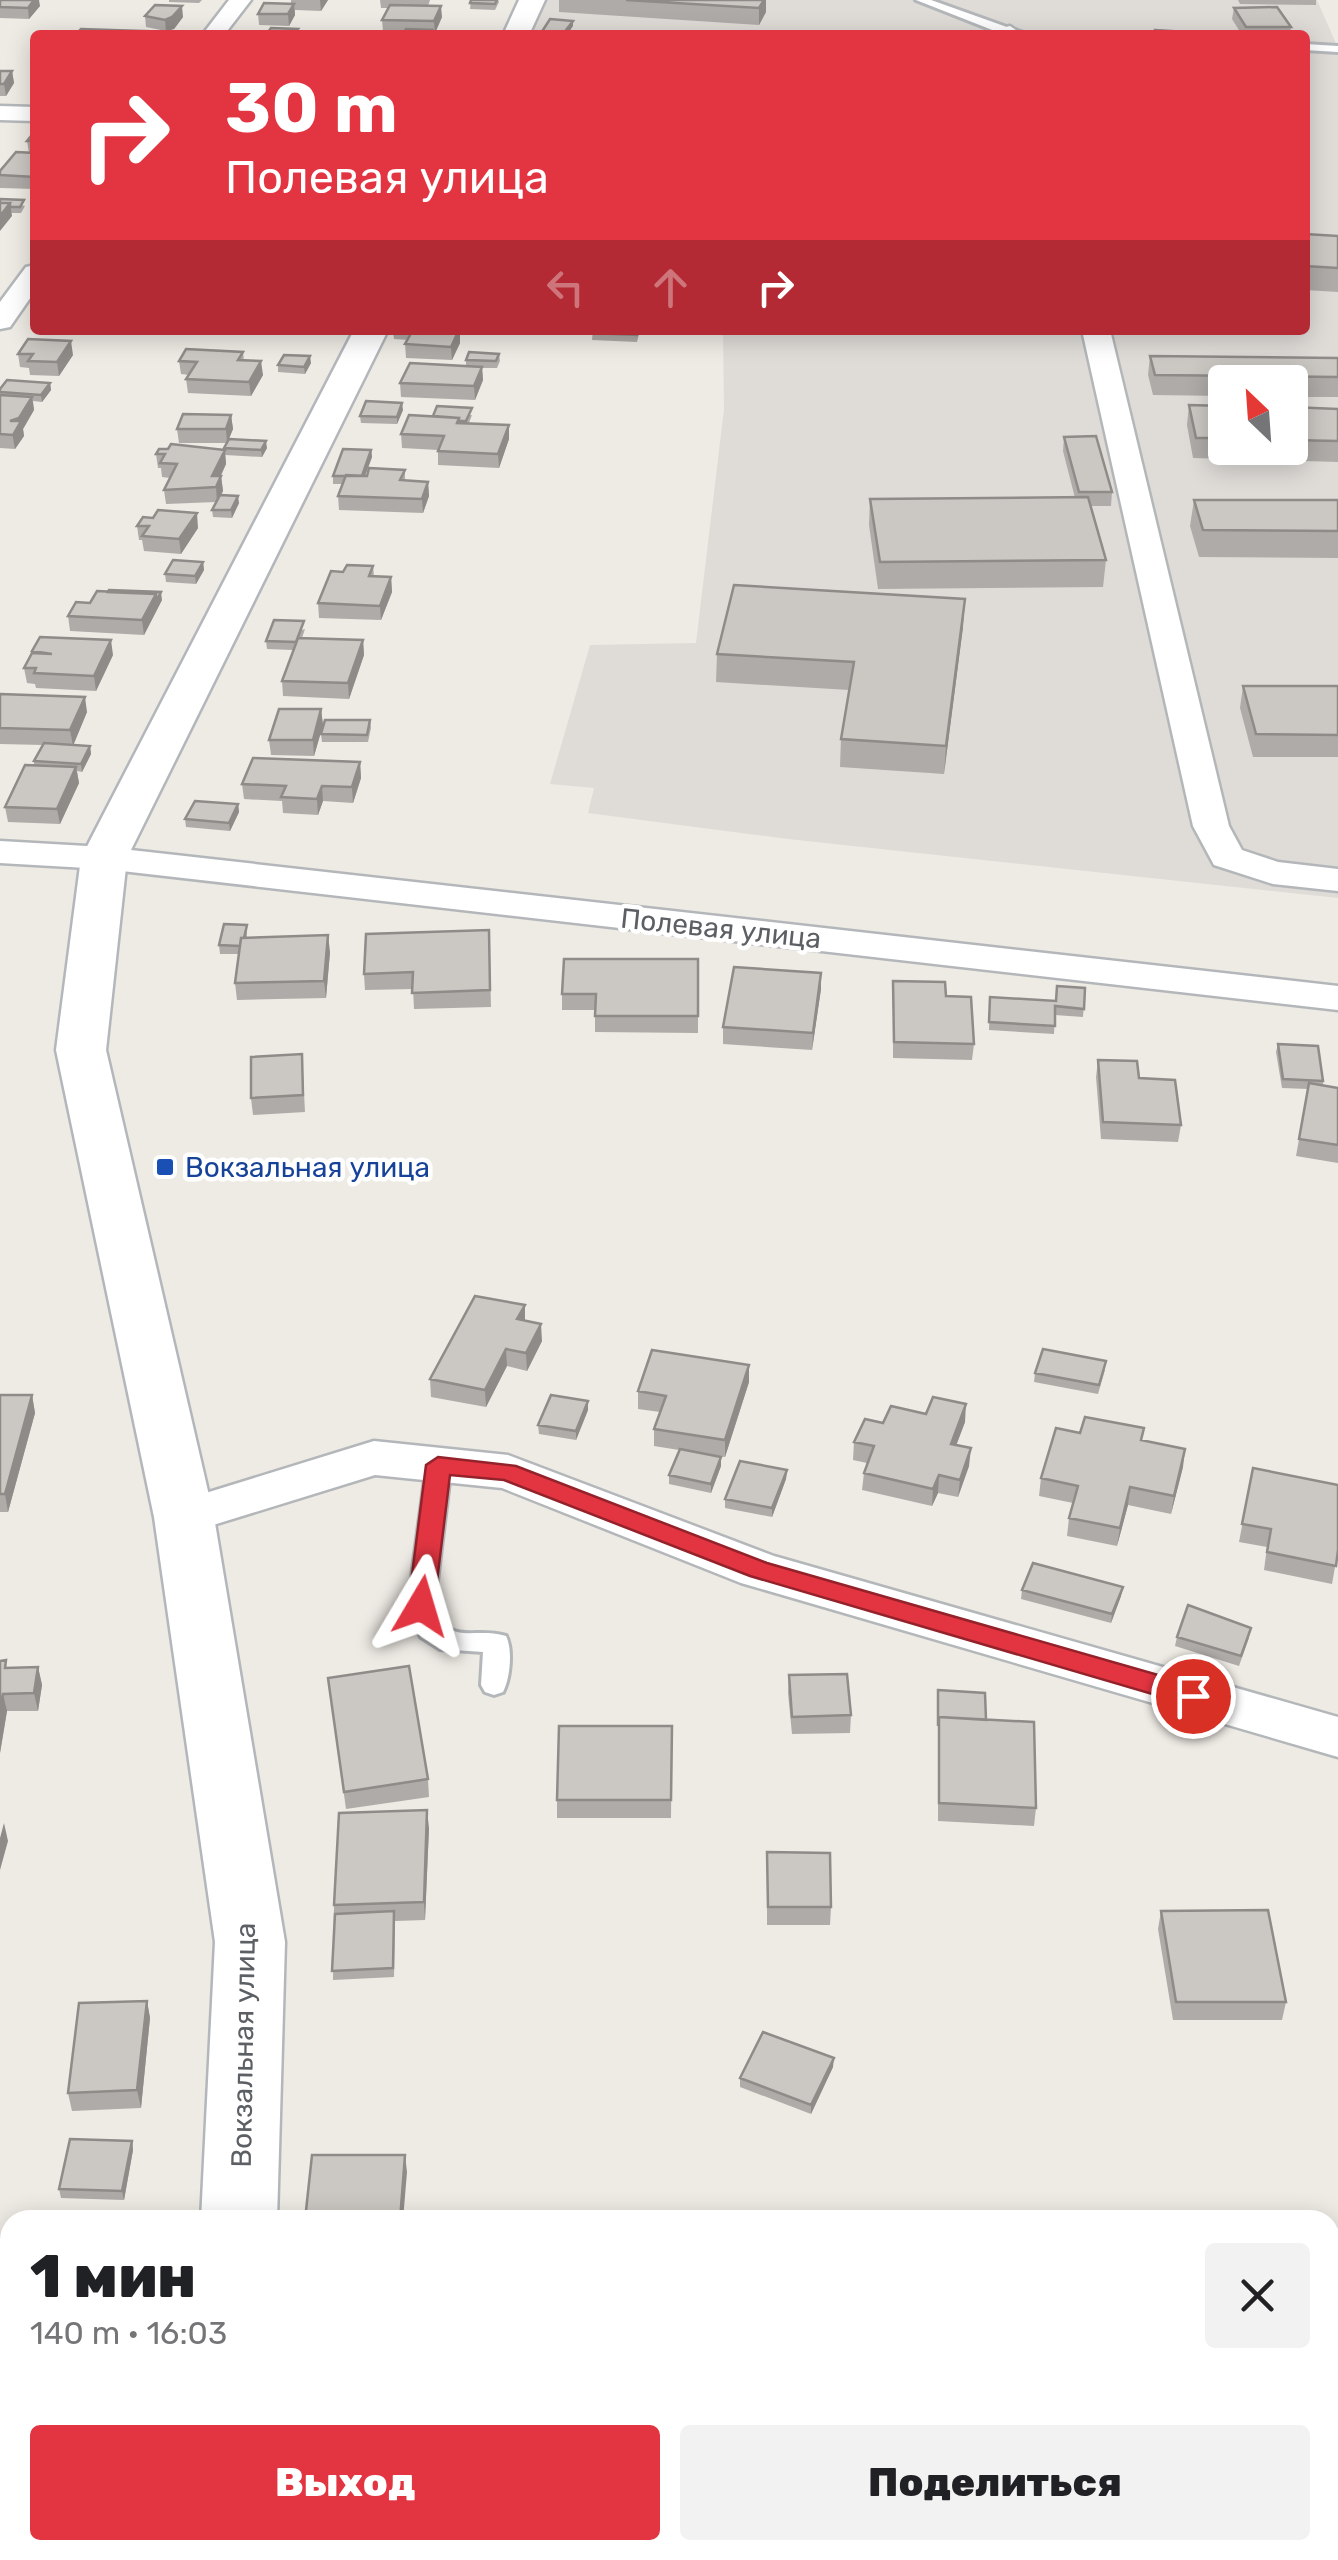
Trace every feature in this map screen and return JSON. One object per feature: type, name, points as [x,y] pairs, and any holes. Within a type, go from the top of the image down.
[{"type":"street","points":[[217,30],[240,0]]},
{"type":"street","points":[[518,30],[532,0]]},
{"type":"street","points":[[0,113],[30,114]]},
{"type":"street","points":[[0,321],[30,280]]},
{"type":"street","name":"Вокзальная улица","points":[[239,2210],[250,1942],[184,1517],[81,1050],[104,858],[368,335]]},
{"type":"street","points":[[1097,335],[1211,826],[1227,857],[1273,873],[1338,880]]},
{"type":"street","name":"Полевая улица","points":[[0,852],[104,858],[1338,998]]},
{"type":"street","points":[[184,1517],[374,1458],[508,1472],[759,1570],[1338,1738]]},
{"type":"lane","points":[[921,0],[1004,30]]},
{"type":"lane","points":[[1310,48],[1338,49]]},
{"type":"lane","points":[[438,1465],[421,1606],[430,1630],[450,1642],[497,1644],[494,1685]]},
{"type":"shaded area","points":[[535,0],[1317,0],[1338,48],[1338,898],[788,839],[588,813],[594,788],[550,784],[590,645],[696,643],[724,409],[723,335],[1310,335],[1310,30],[519,30]]},
{"type":"building","points":[[0,0],[34,0],[28,8],[0,7]]},
{"type":"building","points":[[497,0],[495,4],[470,3]]},
{"type":"building","points":[[626,0],[764,0],[759,8]]},
{"type":"building","points":[[264,3],[294,4],[288,14],[258,14]]},
{"type":"building","points":[[155,5],[182,6],[165,20],[145,16]]},
{"type":"building","points":[[390,5],[441,6],[434,21],[382,20]]},
{"type":"building","points":[[1277,7],[1291,27],[1246,27],[1234,8]]},
{"type":"building","points":[[550,19],[573,21],[566,30],[543,30]]},
{"type":"building","points":[[0,71],[12,71],[4,84],[0,84]]},
{"type":"building","points":[[16,152],[30,153],[30,177],[0,175]]},
{"type":"building","points":[[0,199],[24,200],[20,207],[10,207],[10,203],[0,203]]},
{"type":"building","points":[[0,203],[10,203],[0,216]]},
{"type":"building","points":[[1310,234],[1338,236],[1338,268],[1310,266]]},
{"type":"building","points":[[410,335],[457,335],[451,347],[405,344]]},
{"type":"building","points":[[28,339],[71,341],[57,362],[28,361],[33,354],[18,354]]},
{"type":"building","points":[[186,349],[243,352],[238,360],[261,361],[249,382],[186,379],[197,362],[179,361]]},
{"type":"building","points":[[469,352],[499,354],[496,361],[466,360]]},
{"type":"building","points":[[284,355],[310,356],[304,367],[278,365]]},
{"type":"building","points":[[1150,356],[1338,358],[1338,377],[1308,377],[1308,365],[1208,365],[1208,376],[1155,375]]},
{"type":"building","points":[[410,363],[482,367],[474,386],[400,383]]},
{"type":"building","points":[[7,380],[50,383],[41,395],[0,392]]},
{"type":"building","points":[[0,395],[32,397],[19,418],[10,421],[21,421],[13,435],[0,434]]},
{"type":"building","points":[[366,401],[402,403],[397,417],[360,416]]},
{"type":"building","points":[[1189,405],[1208,406],[1208,438],[1196,438]]},
{"type":"building","points":[[437,406],[472,408],[466,421],[459,421],[433,416]]},
{"type":"building","points":[[1308,408],[1338,409],[1338,441],[1308,440]]},
{"type":"building","points":[[183,414],[231,415],[226,429],[177,429]]},
{"type":"building","points":[[409,415],[459,418],[457,423],[509,425],[498,454],[438,451],[444,436],[401,434]]},
{"type":"building","points":[[1096,436],[1112,492],[1079,492],[1064,437]]},
{"type":"building","points":[[229,439],[266,441],[261,450],[224,448]]},
{"type":"building","points":[[171,444],[225,450],[212,476],[221,476],[216,487],[164,490],[177,464],[160,463],[165,454],[156,454]]},
{"type":"building","points":[[343,449],[371,450],[362,476],[333,476]]},
{"type":"building","points":[[369,468],[405,470],[400,480],[428,482],[422,499],[338,496],[346,475],[367,476]]},
{"type":"building","points":[[220,495],[238,496],[231,510],[212,510]]},
{"type":"building","points":[[1088,497],[1106,560],[880,562],[870,499]]},
{"type":"building","points":[[1194,500],[1338,500],[1338,531],[1203,530]]},
{"type":"building","points":[[158,510],[197,513],[179,539],[142,536],[149,526],[137,526],[143,517],[153,518]]},
{"type":"building","points":[[173,560],[203,562],[195,576],[165,574]]},
{"type":"building","points":[[347,565],[373,566],[369,576],[391,577],[380,606],[318,603],[331,571],[343,572]]},
{"type":"building","points":[[734,585],[965,599],[946,746],[841,739],[854,662],[717,654]]},
{"type":"building","points":[[109,590],[161,592],[156,601],[156,594]]},
{"type":"building","points":[[97,591],[156,594],[142,620],[68,616],[76,602],[90,603]]},
{"type":"building","points":[[274,620],[304,621],[296,642],[266,641]]},
{"type":"building","points":[[40,637],[111,640],[94,676],[34,673],[36,668],[24,668],[32,653],[52,654],[32,651]]},
{"type":"building","points":[[298,638],[363,640],[348,683],[282,681]]},
{"type":"building","points":[[1243,686],[1338,686],[1338,735],[1256,734]]},
{"type":"building","points":[[0,694],[85,697],[70,730],[0,728]]},
{"type":"building","points":[[279,709],[321,709],[313,740],[269,740]]},
{"type":"building","points":[[325,720],[370,720],[367,735],[321,734]]},
{"type":"building","points":[[44,743],[90,746],[81,764],[34,761]]},
{"type":"building","points":[[253,758],[360,762],[352,787],[322,786],[317,799],[281,797],[286,786],[242,784]]},
{"type":"building","points":[[25,765],[76,767],[57,809],[5,807]]},
{"type":"building","points":[[195,801],[238,804],[229,823],[185,819]]},
{"type":"building","points":[[224,924],[247,925],[240,946],[219,945]]},
{"type":"building","points":[[489,930],[490,990],[412,993],[413,972],[364,974],[366,934]]},
{"type":"building","points":[[328,935],[324,981],[235,983],[241,938]]},
{"type":"building","points":[[564,959],[698,959],[698,1016],[595,1016],[596,994],[562,994]]},
{"type":"building","points":[[734,967],[821,973],[813,1033],[723,1027]]},
{"type":"building","points":[[893,981],[945,982],[946,996],[971,997],[974,1044],[894,1042]]},
{"type":"building","points":[[1057,986],[1085,988],[1084,1009],[1055,1006],[1055,1026],[989,1022],[990,997],[1056,1001]]},
{"type":"building","points":[[1278,1044],[1318,1046],[1323,1081],[1283,1079]]},
{"type":"building","points":[[302,1054],[303,1095],[251,1098],[251,1057]]},
{"type":"building","points":[[1098,1060],[1137,1061],[1139,1078],[1175,1080],[1181,1125],[1103,1122]]},
{"type":"building","points":[[1309,1083],[1338,1088],[1338,1145],[1299,1139]]},
{"type":"building","points":[[475,1296],[525,1305],[517,1319],[541,1324],[526,1353],[506,1349],[485,1390],[430,1379]]},
{"type":"building","points":[[1043,1349],[1106,1361],[1099,1385],[1035,1373]]},
{"type":"building","points":[[652,1350],[749,1365],[725,1440],[654,1429],[666,1396],[638,1391]]},
{"type":"building","points":[[0,1395],[32,1395],[5,1494],[0,1494]]},
{"type":"building","points":[[551,1395],[588,1401],[576,1431],[538,1425]]},
{"type":"building","points":[[933,1397],[966,1404],[951,1444],[971,1448],[960,1480],[939,1475],[933,1489],[864,1473],[874,1446],[854,1442],[865,1419],[883,1423],[891,1406],[926,1414]]},
{"type":"building","points":[[1085,1417],[1144,1428],[1141,1440],[1185,1449],[1174,1496],[1130,1487],[1120,1528],[1069,1518],[1078,1486],[1041,1478],[1056,1428],[1080,1433]]},
{"type":"building","points":[[680,1449],[721,1457],[711,1484],[669,1475]]},
{"type":"building","points":[[740,1461],[787,1470],[772,1508],[725,1499]]},
{"type":"building","points":[[1253,1468],[1338,1485],[1336,1566],[1267,1552],[1271,1529],[1242,1524]]},
{"type":"building","points":[[1033,1563],[1123,1587],[1112,1614],[1022,1590]]},
{"type":"building","points":[[1188,1605],[1251,1628],[1241,1656],[1177,1637]]},
{"type":"building","points":[[6,1660],[5,1668],[38,1667],[34,1693],[3,1694],[0,1712],[0,1661]]},
{"type":"building","points":[[409,1666],[428,1779],[344,1792],[328,1678]]},
{"type":"building","points":[[847,1674],[851,1715],[792,1717],[789,1675]]},
{"type":"building","points":[[938,1690],[985,1693],[986,1720],[939,1717],[938,1726]]},
{"type":"building","points":[[939,1717],[1034,1722],[1036,1808],[939,1803]]},
{"type":"building","points":[[559,1726],[672,1726],[671,1800],[557,1800]]},
{"type":"building","points":[[427,1810],[424,1902],[334,1905],[339,1813]]},
{"type":"building","points":[[767,1852],[830,1853],[831,1907],[768,1907]]},
{"type":"building","points":[[1268,1910],[1286,2002],[1176,2002],[1161,1911]]},
{"type":"building","points":[[394,1911],[393,1968],[332,1971],[335,1914]]},
{"type":"building","points":[[147,2001],[137,2090],[68,2093],[79,2003]]},
{"type":"building","points":[[763,2032],[834,2058],[811,2105],[740,2078]]},
{"type":"building","points":[[70,2139],[132,2141],[122,2191],[59,2189]]},
{"type":"building","points":[[312,2155],[405,2155],[401,2210],[306,2210]]},
{"type":"place","name":"Вокзальная улица","points":[[165,1167]]},
{"type":"route","points":[[421,1606],[438,1465],[508,1472],[759,1570],[1193,1696]]}]
